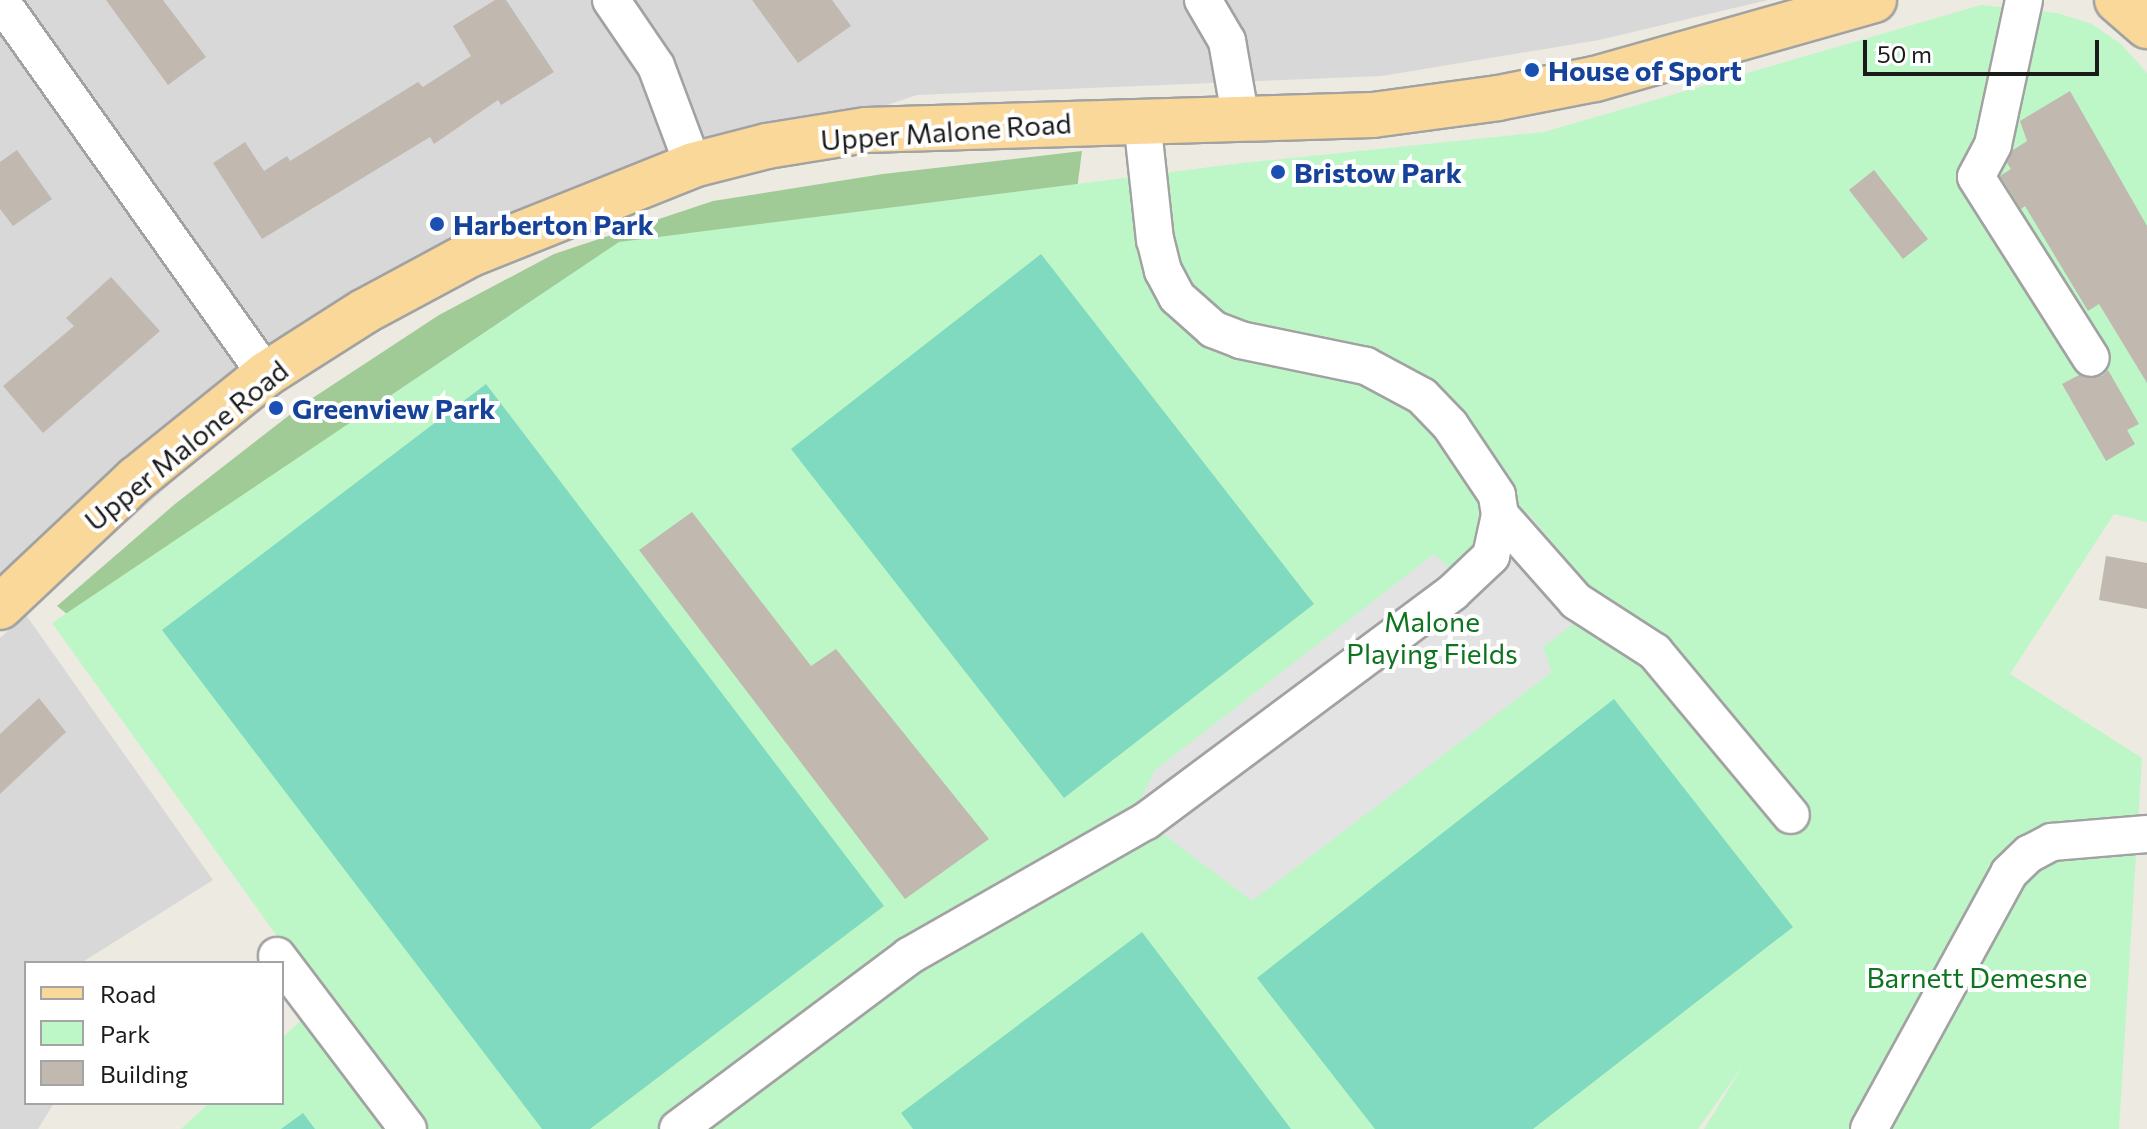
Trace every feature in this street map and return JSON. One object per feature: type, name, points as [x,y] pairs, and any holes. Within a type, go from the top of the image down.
[{"type":"main road","name":"Upper Malone Road","points":[[0,607],[136,479],[266,374],[365,311],[471,254],[693,165],[767,146],[866,130],[1373,115],[1498,98],[1595,79],[1787,12],[1874,0]]},
{"type":"main road","points":[[2117,0],[2147,26]]},
{"type":"street","points":[[0,0],[266,374]]},
{"type":"street","points":[[611,0],[656,66],[693,165]]},
{"type":"street","points":[[1203,0],[1227,41],[1241,120]]},
{"type":"street","points":[[2024,0],[1993,145],[1976,177],[2091,358]]},
{"type":"street","points":[[678,1129],[909,956],[1146,821],[1478,573],[1491,556],[1500,515],[1491,480],[1450,425],[1397,379],[1366,366],[1241,340],[1191,314],[1163,271],[1142,121]]},
{"type":"street","points":[[1500,515],[1576,601],[1655,652],[1791,815]]},
{"type":"street","points":[[1869,1129],[2009,873],[2029,854],[2052,842],[2147,834]]},
{"type":"street","points":[[277,956],[281,961]]},
{"type":"street","points":[[284,965],[408,1129]]},
{"type":"shaded area","points":[[0,0],[1768,0],[1599,40],[1382,76],[917,95],[577,208],[365,311],[28,610],[0,617]]},
{"type":"shaded area","points":[[1528,513],[1602,602],[1543,647],[1552,672],[1252,901],[1146,821],[1137,807],[1155,770],[1434,554],[1454,572]]},
{"type":"shaded area","points":[[26,615],[213,880],[84,961],[24,961],[24,1105],[53,1105],[38,1129],[0,1129],[0,638]]},
{"type":"green space","name":"Malone Playing Fields","points":[[1981,5],[2057,13],[2092,24],[2122,45],[2147,73],[2147,522],[2114,514],[2010,674],[2142,758],[2119,1129],[1704,1129],[1744,1064],[1698,1129],[181,1129],[207,1105],[284,1105],[284,1036],[323,1000],[52,623],[619,242],[1242,163],[1544,132]]},
{"type":"green space","points":[[1082,151],[1075,205],[112,650],[57,606],[175,504],[305,403],[439,315],[554,254],[713,201],[883,174]]},
{"type":"green space","points":[[1041,254],[1314,604],[1064,798],[791,449]]},
{"type":"green space","points":[[486,384],[884,906],[590,1129],[542,1129],[162,630]]},
{"type":"green space","points":[[1614,699],[1793,927],[1533,1129],[1375,1129],[1257,978]]},
{"type":"green space","points":[[1142,932],[1291,1129],[913,1129],[901,1113]]},
{"type":"green space","points":[[303,1113],[315,1129],[281,1129]]},
{"type":"building","points":[[106,0],[163,0],[206,57],[168,85]]},
{"type":"building","points":[[495,0],[506,0],[554,72],[501,105],[498,100],[434,144],[430,137],[262,239],[213,163],[245,142],[264,171],[287,156],[290,161],[418,82],[423,87],[471,56],[453,26]]},
{"type":"building","points":[[752,0],[832,0],[851,26],[798,63]]},
{"type":"building","points":[[2070,91],[2147,226],[2147,383],[2099,304],[2088,311],[2025,206],[2021,209],[2000,176],[2011,169],[2007,163],[2013,150],[2027,141],[2020,121]]},
{"type":"building","points":[[17,150],[52,199],[13,226],[0,209],[0,162]]},
{"type":"building","points":[[1874,170],[1928,239],[1903,259],[1849,190]]},
{"type":"building","points":[[111,277],[160,331],[43,433],[3,386],[74,326],[66,318]]},
{"type":"building","points":[[2108,370],[2139,424],[2127,430],[2135,444],[2106,461],[2062,384],[2079,375],[2102,376]]},
{"type":"building","points":[[692,512],[811,666],[836,649],[989,839],[905,899],[639,550]]},
{"type":"building","points":[[2106,556],[2147,563],[2147,609],[2099,600]]},
{"type":"building","points":[[39,698],[66,732],[0,794],[0,734]]},
{"type":"place","name":"House of Sport","points":[[1532,70]]},
{"type":"place","name":"Bristow Park","points":[[1278,172]]},
{"type":"place","name":"Harberton Park","points":[[437,224]]},
{"type":"place","name":"Greenview Park","points":[[276,408]]},
{"type":"park label","name":"Barnett Demesne","points":[[1977,977]]}]
